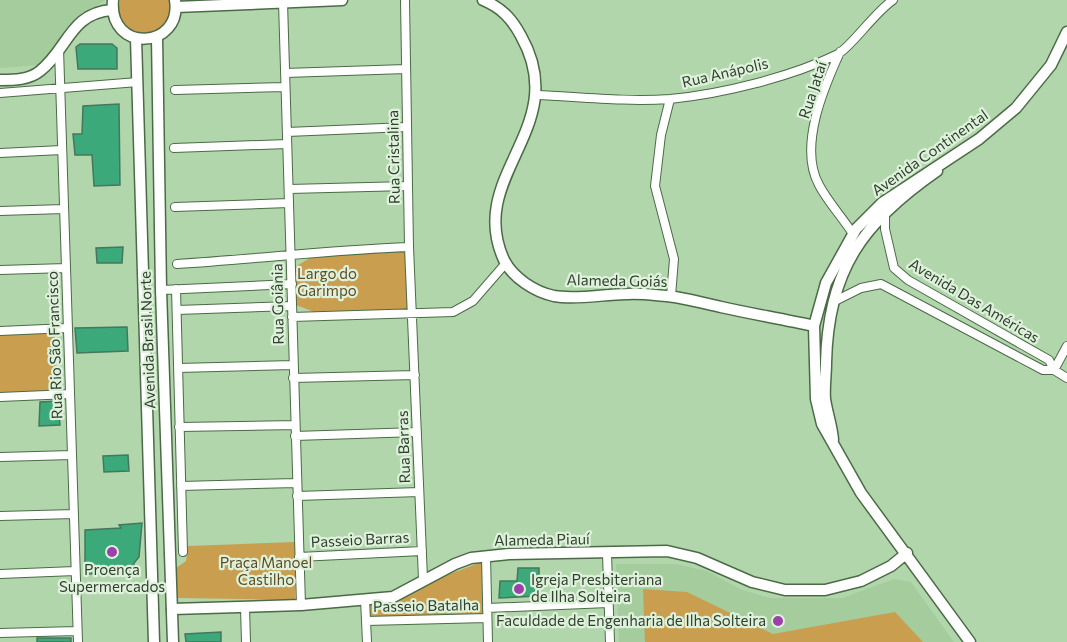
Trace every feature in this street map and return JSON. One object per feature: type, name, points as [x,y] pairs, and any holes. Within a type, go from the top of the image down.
[{"type":"street","points":[[0,80],[23,79],[40,71],[77,25],[97,11],[113,5],[120,28],[136,38],[156,37],[171,25],[175,3],[342,0]]},
{"type":"street","name":"Rua Cristalina","points":[[405,0],[409,247],[413,314]]},
{"type":"street","name":"Alameda Goiás","points":[[483,0],[496,5],[512,20],[527,47],[536,71],[537,95],[529,123],[502,184],[493,214],[497,243],[506,263],[526,285],[554,296],[629,294],[671,296],[814,326]]},
{"type":"street","name":"Rua Anápolis","points":[[537,95],[670,99],[724,89],[795,70],[840,52],[878,10],[894,0]]},
{"type":"street","name":"Rua Goiânia","points":[[283,2],[300,605]]},
{"type":"street","name":"Avenida Continental","points":[[970,642],[907,553],[861,494],[822,424],[816,399],[814,326],[826,283],[853,234],[882,203],[979,139],[1016,108],[1051,65],[1067,32]]},
{"type":"street","name":"Avenida Brasil Norte","points":[[156,37],[161,290],[173,642]]},
{"type":"street","name":"Avenida Brasil Norte","points":[[136,38],[154,642]]},
{"type":"street","name":"Rua Rio São Francisco","points":[[59,48],[78,642]]},
{"type":"street","name":"Avenida Continental","points":[[834,443],[825,400],[827,330],[836,287],[857,243],[885,213],[935,173],[982,144],[1020,113],[1051,76],[1067,48]]},
{"type":"street","name":"Rua Jataí","points":[[840,52],[826,84],[814,122],[812,156],[818,183],[853,234]]},
{"type":"street","points":[[285,73],[406,69]]},
{"type":"street","points":[[0,93],[138,82]]},
{"type":"street","points":[[175,90],[285,87]]},
{"type":"street","points":[[670,99],[661,135],[655,186],[674,259],[671,296]]},
{"type":"street","points":[[286,132],[407,127]]},
{"type":"street","points":[[174,148],[287,144]]},
{"type":"street","points":[[0,153],[62,150]]},
{"type":"street","points":[[289,189],[408,186]]},
{"type":"street","points":[[175,207],[289,203]]},
{"type":"street","points":[[0,212],[64,209]]},
{"type":"street","name":"Avenida Das Américas","points":[[885,213],[885,229],[894,268],[905,277],[1048,360],[1054,370],[1067,378]]},
{"type":"street","points":[[177,264],[291,256],[318,251],[409,247]]},
{"type":"street","points":[[292,317],[453,312],[473,301],[506,263]]},
{"type":"street","points":[[0,270],[66,268]]},
{"type":"street","points":[[897,290],[905,277]]},
{"type":"street","points":[[161,290],[292,284]]},
{"type":"street","name":"Avenida Das Américas","points":[[833,302],[861,288],[881,284],[897,290],[1043,370],[1054,370]]},
{"type":"street","points":[[176,289],[183,552]]},
{"type":"street","points":[[177,310],[292,306]]},
{"type":"street","name":"Rua Barras","points":[[413,314],[423,579]]},
{"type":"street","points":[[0,331],[68,328]]},
{"type":"street","points":[[1054,370],[1067,346]]},
{"type":"street","points":[[178,368],[293,365]]},
{"type":"street","points":[[293,378],[415,375]]},
{"type":"street","points":[[0,397],[70,394]]},
{"type":"street","points":[[179,427],[295,425]]},
{"type":"street","points":[[295,436],[417,432]]},
{"type":"street","points":[[0,457],[72,455]]},
{"type":"street","points":[[181,486],[297,483]]},
{"type":"street","points":[[297,496],[420,492]]},
{"type":"street","points":[[0,516],[74,514]]},
{"type":"street","name":"Passeio Barras","points":[[299,557],[422,551]]},
{"type":"street","name":"Alameda Piauí","points":[[172,609],[300,605],[393,597],[455,564],[486,556],[668,551],[697,558],[752,582],[785,590],[825,590],[861,581],[891,566],[907,553]]},
{"type":"street","points":[[607,554],[609,642]]},
{"type":"street","points":[[486,556],[488,642]]},
{"type":"street","points":[[0,574],[75,571]]},
{"type":"street","points":[[365,599],[367,642]]},
{"type":"street","points":[[487,608],[608,603]]},
{"type":"street","points":[[245,607],[246,642]]},
{"type":"street","name":"Passeio Batalha","points":[[366,621],[487,618]]},
{"type":"street","points":[[0,633],[77,631]]},
{"type":"shaded area","points":[[0,0],[105,0],[72,24],[39,65],[0,68]]},
{"type":"shaded area","name":"Faculdade de Engenharia de Ilha Solteira","points":[[616,564],[676,564],[707,571],[740,589],[770,598],[842,598],[894,579],[911,582],[954,642],[619,642]]},
{"type":"green space","points":[[120,0],[169,0],[169,15],[163,25],[154,31],[144,33],[133,30],[125,24],[120,14]]},
{"type":"green space","name":"Largo do Garimpo","points":[[407,251],[408,310],[317,313],[296,305],[295,267],[318,253]]},
{"type":"green space","points":[[55,331],[56,388],[47,393],[0,395],[0,333]]},
{"type":"green space","name":"Praça Manoel Castilho","points":[[295,542],[295,600],[177,598],[176,568],[186,561],[188,546]]},
{"type":"green space","points":[[482,562],[483,615],[370,619],[369,605],[397,602],[436,579]]},
{"type":"green space","points":[[643,589],[687,592],[773,634],[895,612],[923,642],[645,642]]},
{"type":"building","points":[[80,44],[112,44],[117,48],[117,69],[78,69],[76,47]]},
{"type":"building","points":[[119,104],[120,185],[94,186],[92,155],[75,155],[73,134],[82,134],[83,106]]},
{"type":"building","points":[[123,247],[122,263],[97,263],[96,248]]},
{"type":"building","points":[[127,327],[128,351],[77,353],[75,328]]},
{"type":"building","points":[[58,401],[60,425],[39,426],[40,402]]},
{"type":"building","points":[[128,455],[129,471],[104,472],[103,456]]},
{"type":"building","name":"Proença Supermercados","points":[[142,523],[139,557],[134,563],[135,573],[85,574],[85,530],[121,528],[119,525]]},
{"type":"building","name":"Igreja Presbiteriana de Ilha Solteira","points":[[518,568],[539,568],[539,596],[499,598],[500,581],[517,581]]},
{"type":"building","points":[[221,632],[221,642],[186,642],[185,634]]},
{"type":"building","points":[[37,638],[71,638],[71,642],[37,642]]},
{"type":"place","name":"Proença Supermercados","points":[[112,552]]},
{"type":"place","name":"Igreja Presbiteriana de Ilha Solteira","points":[[519,589]]},
{"type":"place","name":"Faculdade de Engenharia de Ilha Solteira","points":[[778,621]]}]
